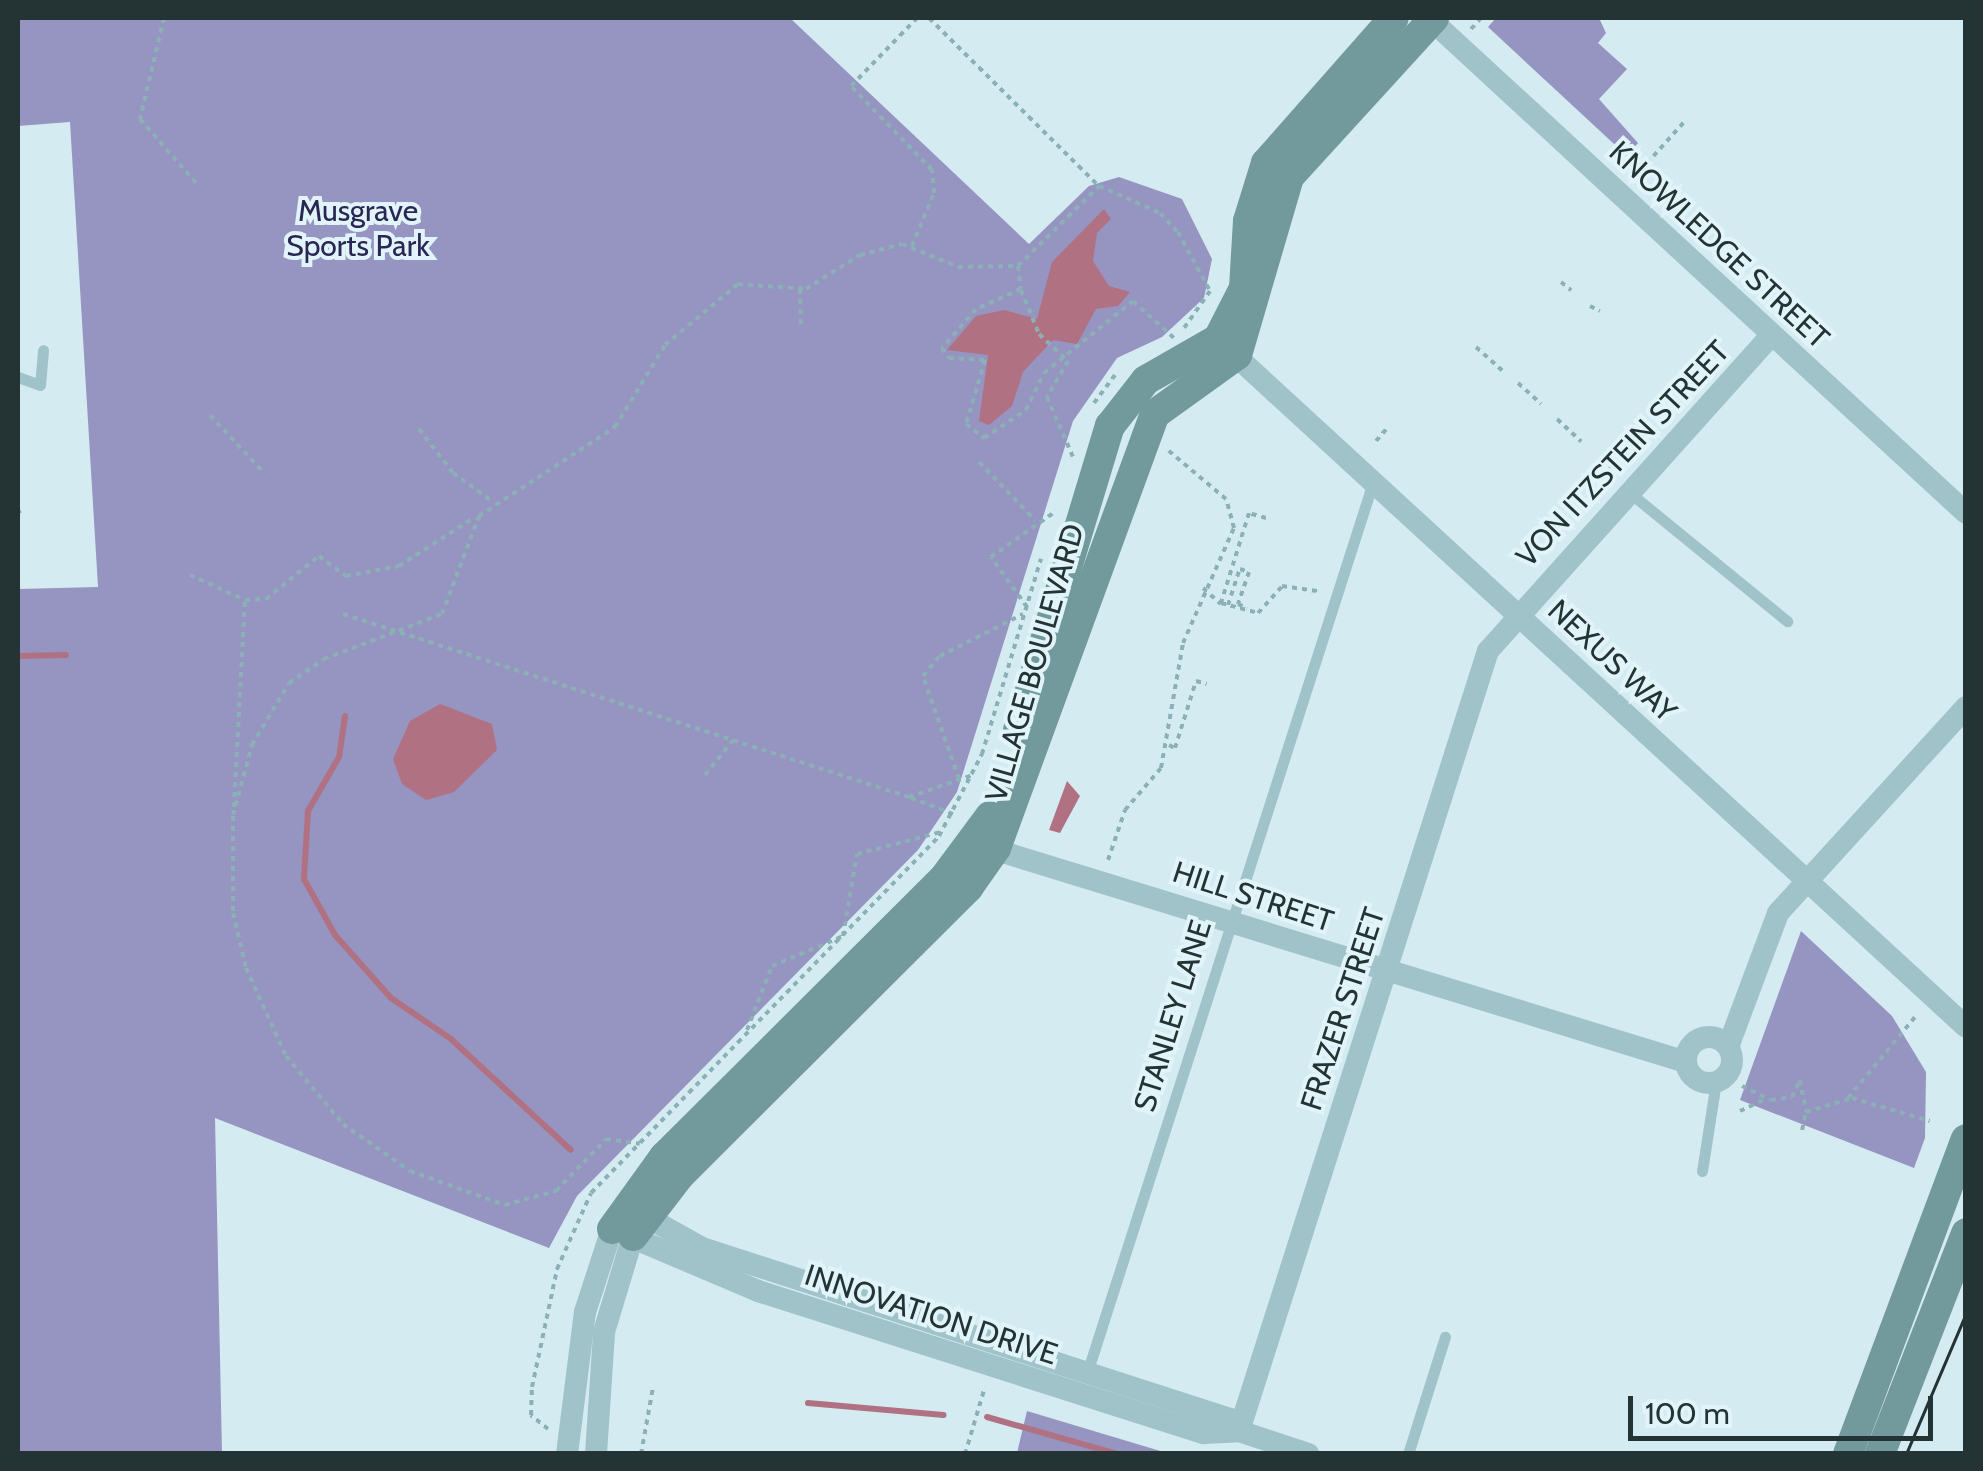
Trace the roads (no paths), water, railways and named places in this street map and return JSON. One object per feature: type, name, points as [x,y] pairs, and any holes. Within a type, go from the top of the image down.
[{"type":"street","name":"VILLAGE BOULEVARD","points":[[559,1446],[585,1312],[628,1221],[968,888],[1155,414],[1228,347],[1244,288],[1248,220],[1266,163],[1394,18]]},
{"type":"street","points":[[1228,347],[1289,177],[1432,18]]},
{"type":"street","name":"KNOWLEDGE STREET","points":[[1432,18],[1966,513]]},
{"type":"street","name":"VON ITZSTEIN STREET","points":[[1517,614],[1772,335]]},
{"type":"street","name":"NEXUS WAY","points":[[1228,347],[1966,1027]]},
{"type":"street","name":"FRAZER STREET","points":[[1239,1431],[1484,659],[1517,614]]},
{"type":"street","points":[[1728,1047],[1704,1037],[1686,1062],[1694,1077],[1716,1082],[1728,1072],[1728,1047],[1778,913],[1966,707]]},
{"type":"street","name":"HILL STREET","points":[[984,846],[1686,1062]]},
{"type":"street","points":[[1848,1454],[1966,1139]]},
{"type":"street","name":"VILLAGE BOULEVARD","points":[[596,1454],[604,1332],[628,1221]]},
{"type":"street","name":"INNOVATION DRIVE","points":[[628,1221],[1083,1384],[1204,1433],[1239,1431],[1308,1454]]},
{"type":"street","points":[[1880,1454],[1966,1233]]},
{"type":"lane","points":[[18,377],[40,385],[43,350]]},
{"type":"lane","name":"STANLEY LANE","points":[[1083,1384],[1373,482]]},
{"type":"lane","points":[[1630,493],[1787,620]]},
{"type":"lane","points":[[1702,1171],[1716,1082]]},
{"type":"lane","points":[[1408,1454],[1444,1338]]},
{"type":"waterway","points":[[18,656],[66,655]]},
{"type":"waterway","points":[[345,716],[339,757],[308,811],[304,879],[335,935],[391,998],[451,1039],[571,1150]]},
{"type":"waterway","points":[[808,1403],[943,1415]]},
{"type":"waterway","points":[[987,1417],[1118,1454]]},
{"type":"tram line","points":[[1906,1454],[1966,1313]]},
{"type":"park label","name":"Musgrave Sports Park","points":[[358,228]]}]
